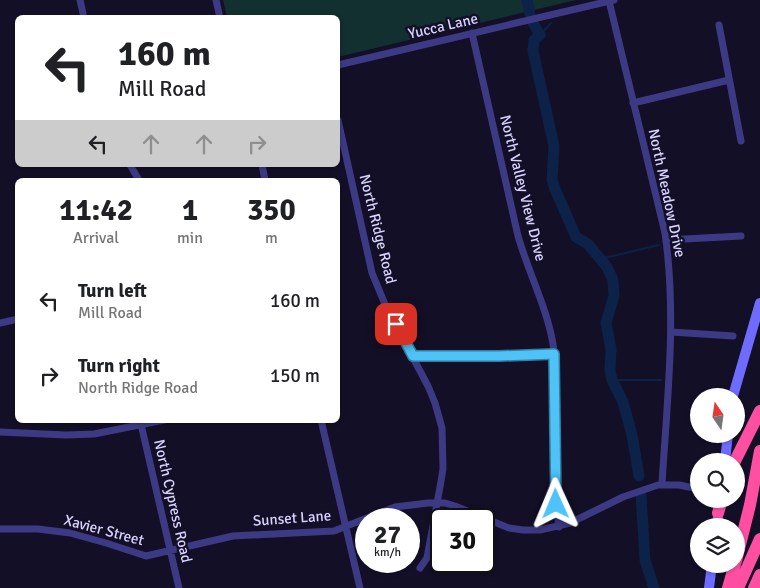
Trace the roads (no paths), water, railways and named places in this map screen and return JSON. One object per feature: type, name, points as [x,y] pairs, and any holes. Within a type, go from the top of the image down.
[{"type":"highway","points":[[739,453],[760,411]]},
{"type":"highway","points":[[745,525],[759,455]]},
{"type":"highway","points":[[718,513],[719,508]]},
{"type":"highway","points":[[738,588],[760,539]]},
{"type":"highway","points":[[728,588],[733,573]]},
{"type":"highway","points":[[754,588],[760,575]]},
{"type":"main road","points":[[736,388],[760,303]]},
{"type":"main road","points":[[718,513],[718,518]]},
{"type":"main road","points":[[709,588],[711,573]]},
{"type":"street","points":[[80,0],[83,15]]},
{"type":"street","points":[[216,0],[219,15]]},
{"type":"street","name":"Yucca Lane","points":[[340,65],[611,1]]},
{"type":"street","name":"North Meadow Drive","points":[[611,1],[666,240],[672,302],[662,484]]},
{"type":"street","points":[[719,25],[741,142]]},
{"type":"street","name":"North Valley View Drive","points":[[472,33],[518,236],[551,334],[554,354],[556,504],[559,527]]},
{"type":"street","points":[[633,103],[729,80]]},
{"type":"street","name":"North Ridge Road","points":[[340,129],[372,273],[387,309],[413,356],[435,402],[442,428],[443,469],[427,558],[420,568]]},
{"type":"street","points":[[666,240],[741,236]]},
{"type":"street","points":[[0,323],[15,320]]},
{"type":"street","points":[[671,332],[733,336]]},
{"type":"street","points":[[413,356],[554,354]]},
{"type":"street","points":[[0,432],[66,435],[94,434],[141,423]]},
{"type":"street","name":"North Cypress Road","points":[[141,423],[179,588]]},
{"type":"street","points":[[322,423],[360,588]]},
{"type":"street","name":"Sunset Lane","points":[[170,551],[233,536],[325,532],[346,527],[395,507],[436,503],[455,506],[509,528],[540,530],[559,527],[623,497],[662,484],[690,488]]},
{"type":"street","name":"Xavier Street","points":[[0,529],[38,529],[70,534],[146,556],[170,551]]},
{"type":"waterway","points":[[527,0],[530,14]]},
{"type":"waterway","points":[[533,23],[540,35],[534,40],[533,51],[554,146],[552,180],[576,237],[588,244],[607,267],[613,280],[614,296],[606,323],[611,349],[610,370],[612,380],[623,402],[632,435],[639,476]]},
{"type":"waterway","points":[[540,35],[551,23]]},
{"type":"waterway","points":[[600,259],[659,245]]},
{"type":"waterway","points":[[612,380],[661,380]]},
{"type":"waterway","points":[[641,495],[645,560],[654,588]]}]
